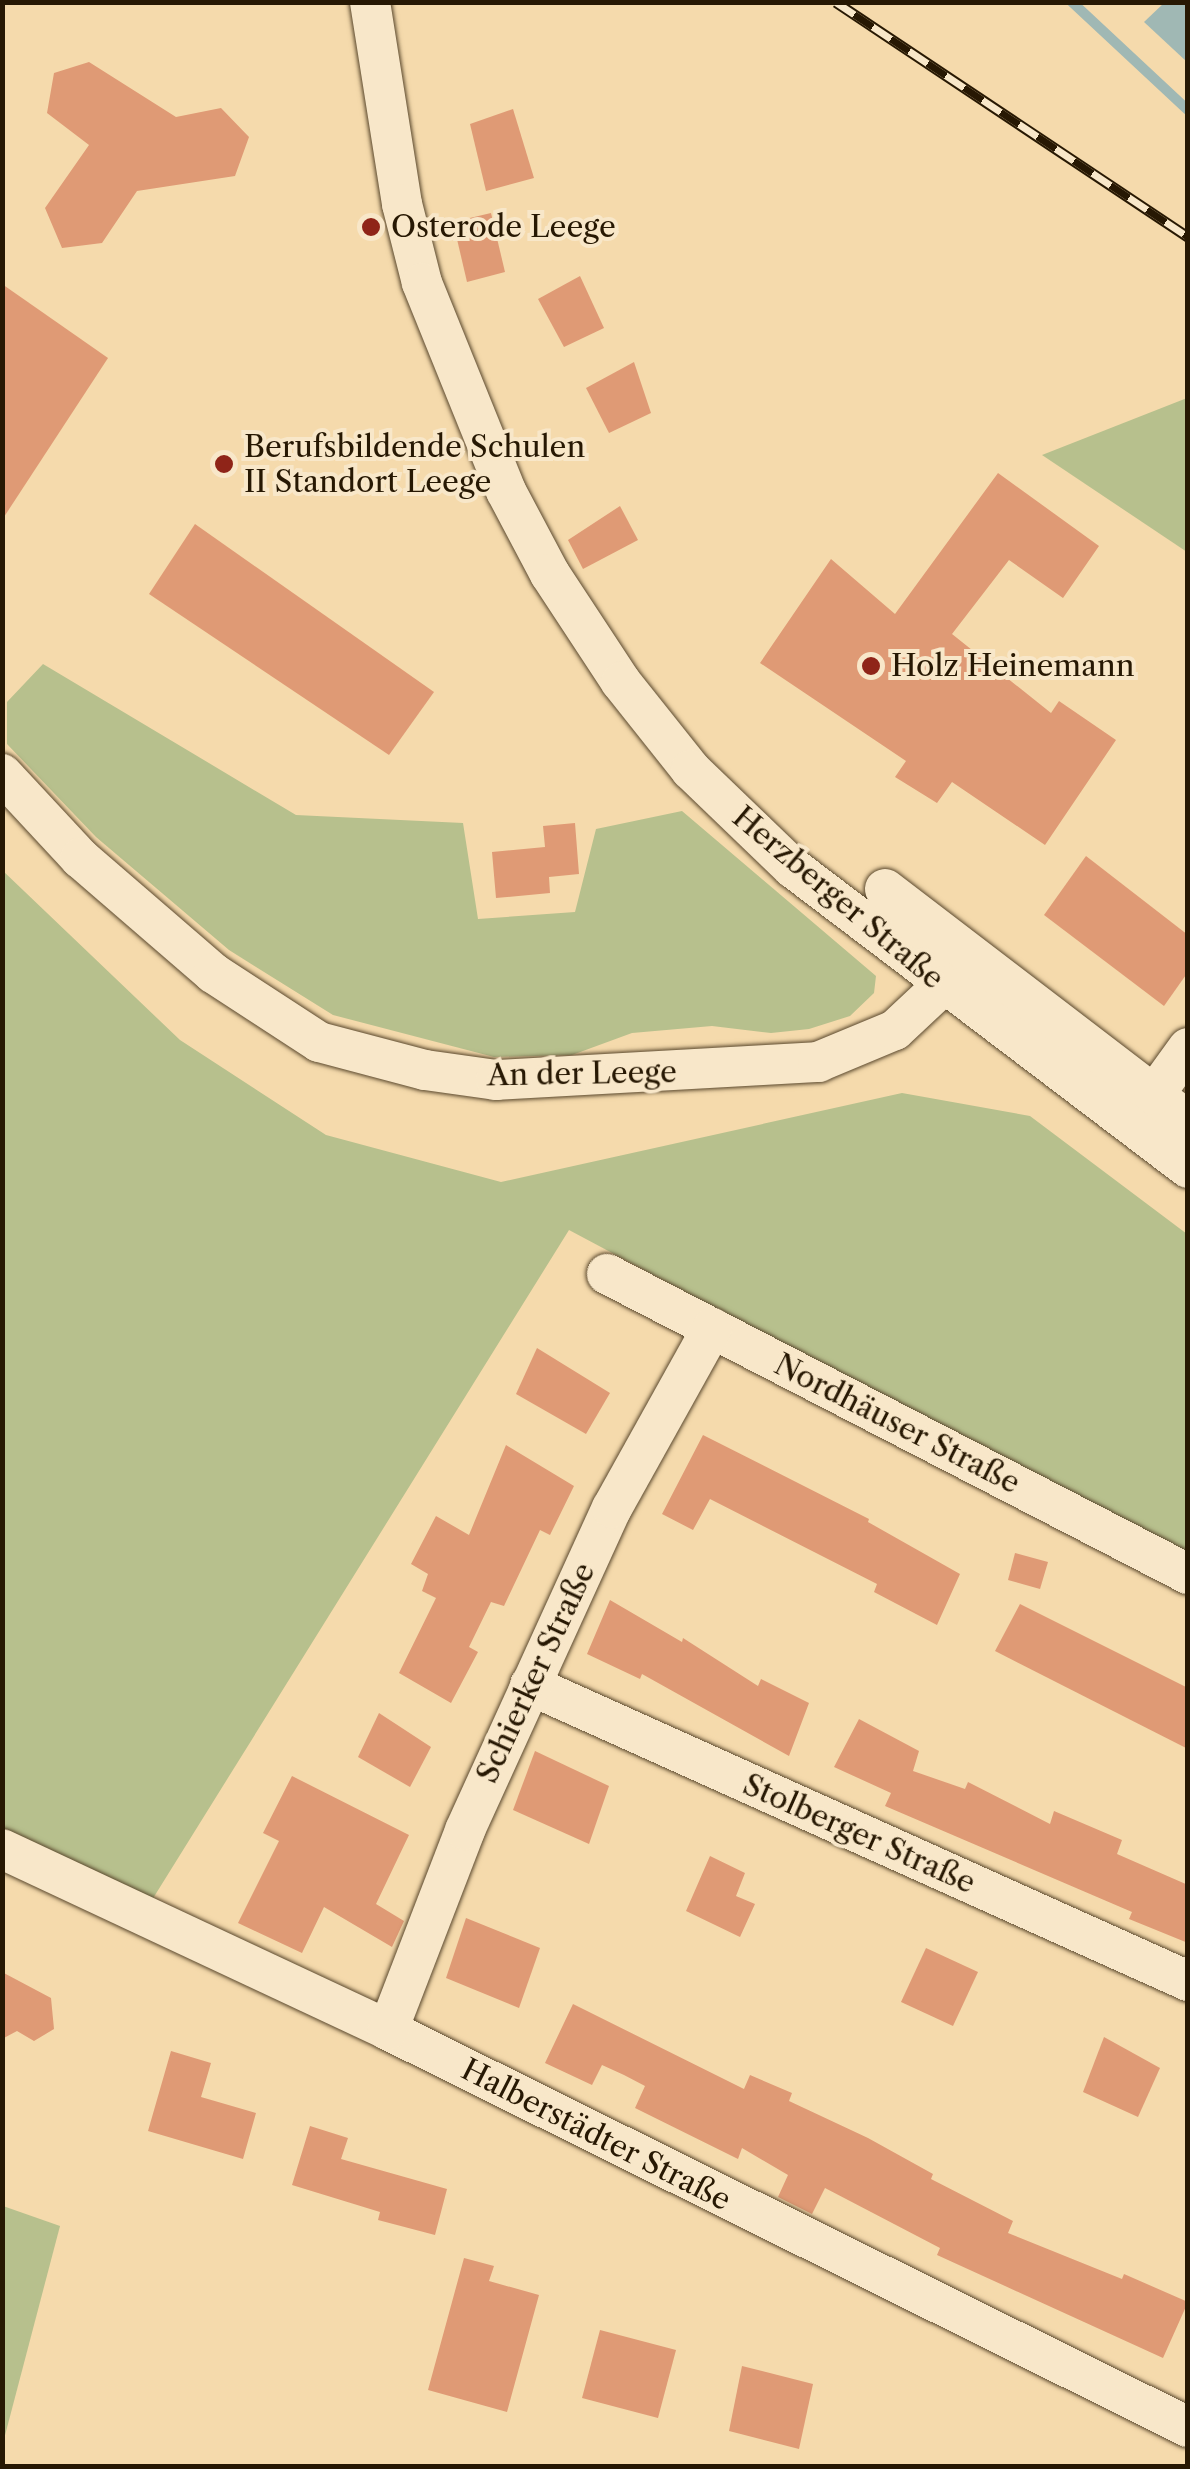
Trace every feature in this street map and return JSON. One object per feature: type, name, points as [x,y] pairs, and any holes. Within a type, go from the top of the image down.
[{"type":"street","name":"Herzberger Straße","points":[[370,2],[402,204],[422,282],[460,386],[506,491],[550,574],[621,682],[691,770],[792,868],[942,986],[1188,1168]]},
{"type":"street","name":"An der Leege","points":[[2,774],[80,858],[213,973],[318,1042],[425,1070],[496,1080],[818,1062],[895,1030],[942,986]]},
{"type":"street","name":"Herzberger Straße","points":[[885,889],[1188,1121]]},
{"type":"street","points":[[1154,1095],[1188,1048]]},
{"type":"street","name":"Nordhäuser Straße","points":[[606,1274],[1188,1574]]},
{"type":"street","name":"Schierker Straße","points":[[388,2030],[465,1830],[530,1685],[612,1508],[712,1328]]},
{"type":"street","name":"Stolberger Straße","points":[[530,1685],[1188,1982]]},
{"type":"street","name":"Halberstädter Straße","points":[[2,1848],[388,2030],[1188,2427]]},
{"type":"green space","points":[[1187,398],[1187,552],[1042,455]]},
{"type":"green space","points":[[43,664],[296,815],[463,823],[478,919],[575,912],[596,829],[682,811],[876,976],[874,993],[850,1016],[809,1029],[771,1033],[712,1026],[632,1033],[572,1055],[494,1057],[333,1015],[229,950],[96,837],[7,744],[7,702]]},
{"type":"green space","points":[[2,870],[180,1040],[326,1135],[501,1182],[902,1093],[1030,1116],[1187,1234],[1187,1559],[569,1230],[147,1908],[3,1848]]},
{"type":"green space","points":[[2,2206],[60,2226],[3,2443]]},
{"type":"water","points":[[1165,2],[1187,3],[1187,62],[1144,22]]},
{"type":"building","points":[[89,62],[176,117],[221,108],[249,137],[235,176],[137,191],[102,243],[62,248],[45,208],[89,145],[47,113],[54,73]]},
{"type":"building","points":[[513,109],[534,178],[486,191],[470,124]]},
{"type":"building","points":[[491,213],[505,272],[467,282],[453,222]]},
{"type":"building","points":[[580,276],[604,328],[564,347],[538,299]]},
{"type":"building","points":[[2,284],[108,358],[2,520]]},
{"type":"building","points":[[634,362],[651,413],[609,433],[586,388]]},
{"type":"building","points":[[998,473],[1099,546],[1063,598],[1009,560],[952,634],[1051,713],[1059,701],[1116,740],[1045,845],[952,782],[937,803],[895,777],[906,761],[760,663],[831,559],[895,614]]},
{"type":"building","points":[[620,506],[638,540],[583,569],[568,540]]},
{"type":"building","points":[[195,524],[434,692],[389,755],[149,594]]},
{"type":"building","points":[[575,823],[579,874],[549,877],[550,893],[496,898],[492,852],[545,847],[543,826]]},
{"type":"building","points":[[1086,856],[1188,935],[1188,972],[1164,1006],[1044,915]]},
{"type":"building","points":[[537,1348],[610,1393],[586,1434],[516,1394]]},
{"type":"building","points":[[703,1435],[869,1519],[868,1522],[960,1574],[937,1625],[874,1592],[877,1584],[710,1499],[693,1530],[662,1514]]},
{"type":"building","points":[[506,1445],[574,1486],[550,1535],[540,1530],[504,1606],[491,1602],[469,1647],[478,1652],[451,1703],[399,1673],[436,1598],[422,1591],[428,1574],[411,1564],[436,1516],[469,1535]]},
{"type":"building","points":[[1015,1553],[1048,1562],[1040,1589],[1008,1580]]},
{"type":"building","points":[[610,1600],[682,1642],[683,1638],[758,1686],[761,1679],[809,1703],[789,1756],[642,1674],[640,1679],[587,1654]]},
{"type":"building","points":[[1020,1604],[1188,1688],[1188,1749],[995,1651]]},
{"type":"building","points":[[379,1713],[431,1747],[410,1787],[358,1757]]},
{"type":"building","points":[[859,1719],[919,1751],[913,1771],[965,1789],[968,1782],[1050,1824],[1054,1811],[1122,1840],[1117,1854],[1188,1885],[1188,1943],[1129,1919],[1132,1912],[885,1806],[891,1793],[834,1767]]},
{"type":"building","points":[[535,1751],[609,1786],[589,1844],[513,1810]]},
{"type":"building","points":[[292,1776],[409,1835],[376,1904],[404,1921],[392,1947],[324,1907],[302,1953],[238,1923],[279,1841],[263,1833]]},
{"type":"building","points":[[710,1856],[745,1873],[736,1896],[755,1904],[740,1937],[686,1911]]},
{"type":"building","points":[[466,1918],[540,1948],[519,2008],[446,1978]]},
{"type":"building","points":[[926,1948],[978,1972],[953,2026],[901,2002]]},
{"type":"building","points":[[2,1972],[51,1998],[54,2029],[34,2041],[17,2031],[2,2039]]},
{"type":"building","points":[[573,2004],[744,2089],[750,2075],[792,2093],[789,2101],[868,2138],[933,2174],[931,2179],[1013,2221],[1008,2233],[1122,2279],[1124,2274],[1188,2302],[1163,2358],[937,2255],[940,2248],[825,2188],[812,2214],[778,2197],[788,2175],[742,2148],[738,2159],[635,2108],[645,2086],[624,2075],[602,2065],[592,2085],[545,2063]]},
{"type":"building","points":[[1104,2037],[1160,2068],[1138,2117],[1083,2092]]},
{"type":"building","points":[[171,2051],[211,2063],[201,2097],[256,2113],[243,2159],[148,2131]]},
{"type":"building","points":[[310,2126],[348,2138],[341,2159],[447,2189],[435,2235],[378,2220],[380,2212],[292,2185]]},
{"type":"building","points":[[464,2258],[494,2266],[489,2281],[539,2295],[507,2412],[428,2390]]},
{"type":"building","points":[[600,2330],[676,2350],[658,2418],[582,2398]]},
{"type":"building","points":[[742,2366],[813,2384],[799,2449],[729,2431]]},
{"type":"waterway","points":[[1072,2],[1188,110]]},
{"type":"railway","points":[[836,2],[1188,237]]},
{"type":"place","name":"Osterode Leege","points":[[371,227]]},
{"type":"place","name":"Berufsbildende Schulen II Standort Leege","points":[[224,464]]},
{"type":"place","name":"Holz Heinemann","points":[[871,666]]}]
